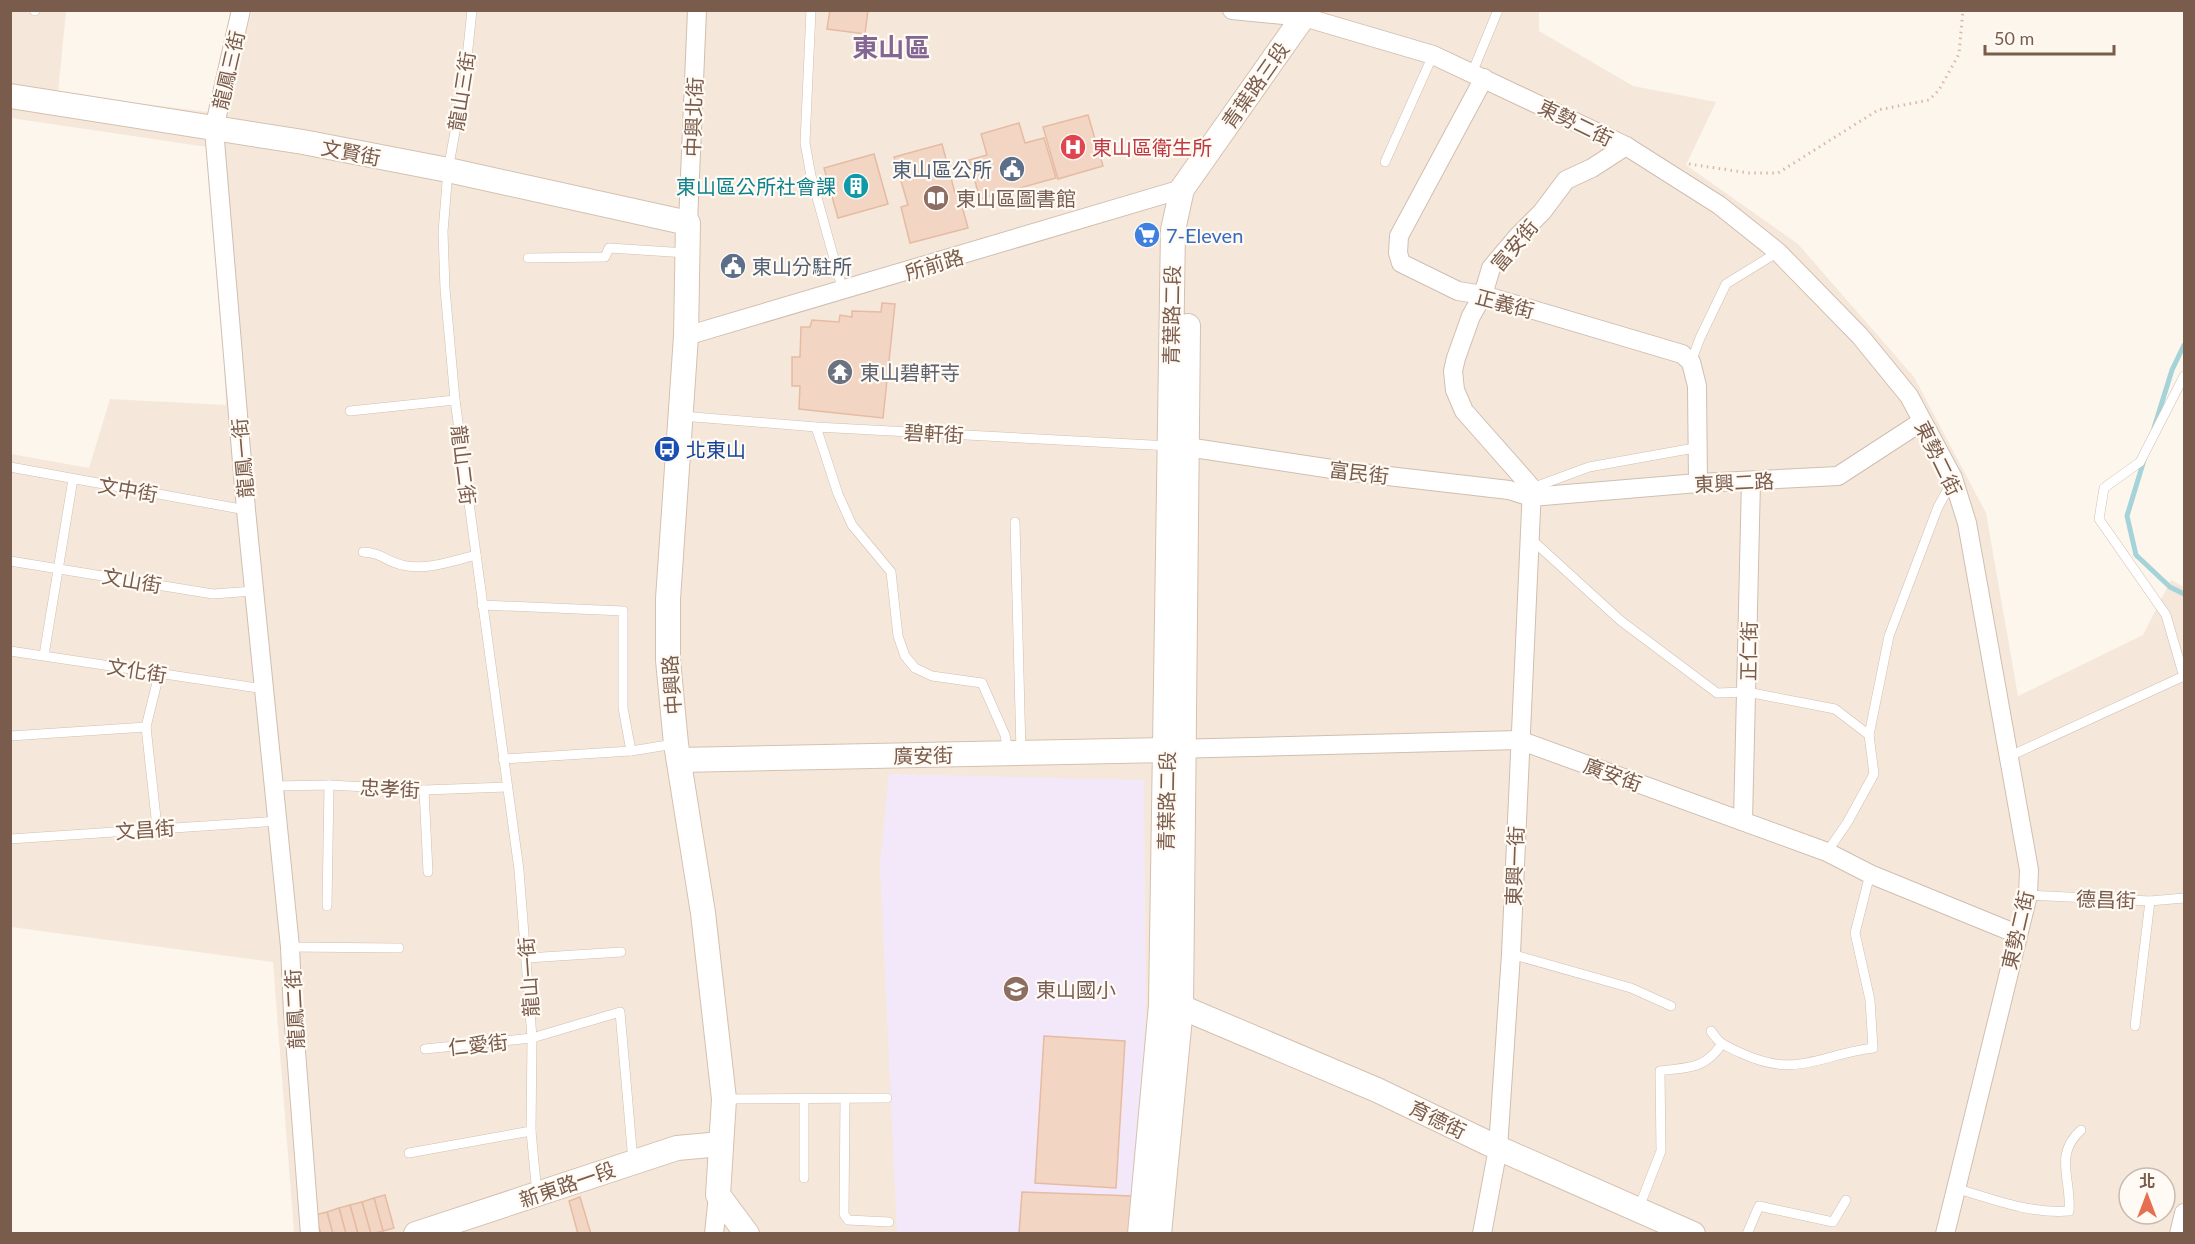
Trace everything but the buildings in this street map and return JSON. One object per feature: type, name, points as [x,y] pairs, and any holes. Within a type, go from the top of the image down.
[{"type":"street","name":"龍鳳三街","points":[[214,129],[241,10]]},
{"type":"street","name":"中興北街","points":[[688,223],[697,10]]},
{"type":"street","name":"東勢二街","points":[[1232,10],[1306,14],[1433,54],[1626,146],[1719,205],[1778,252],[1860,336],[1909,396],[1953,478],[1967,523],[2029,870],[2028,895],[1945,1233]]},
{"type":"street","name":"青葉路三段","points":[[1182,189],[1306,14]]},
{"type":"street","name":"正義街","points":[[1478,75],[1399,236],[1398,253],[1401,263],[1458,291],[1483,295],[1682,354],[1691,362]]},
{"type":"street","name":"文賢街","points":[[10,96],[303,142],[448,170],[688,223]]},
{"type":"street","name":"龍鳳一街","points":[[214,129],[246,510],[273,786]]},
{"type":"street","name":"富安街","points":[[1532,492],[1464,411],[1455,390],[1453,371],[1456,358],[1471,316],[1483,295],[1491,268],[1542,212],[1566,180],[1592,168],[1626,146]]},
{"type":"street","name":"所前路","points":[[686,336],[1182,189]]},
{"type":"street","name":"青葉路二段","points":[[1160,1233],[1171,1006],[1176,749],[1178,447],[1173,230],[1182,189]]},
{"type":"street","name":"中興路","points":[[688,223],[686,336],[668,599],[668,660],[678,752],[704,913],[724,1100],[718,1195]]},
{"type":"street","points":[[1691,362],[1697,386],[1700,447],[1698,483]]},
{"type":"street","name":"東興二路","points":[[1532,492],[1838,477],[1921,422]]},
{"type":"street","name":"富民街","points":[[1178,447],[1345,471],[1532,492]]},
{"type":"street","name":"正仁街","points":[[1743,822],[1751,481]]},
{"type":"street","name":"東興一街","points":[[1482,1233],[1498,1148],[1510,954],[1532,492]]},
{"type":"street","name":"廣安街","points":[[678,752],[1015,754],[1520,740],[1827,852],[1870,874],[2017,934]]},
{"type":"street","name":"龍鳳二街","points":[[273,786],[279,821],[290,947],[310,1233]]},
{"type":"street","name":"青葉路二段","points":[[1140,1233],[1171,1006]]},
{"type":"street","name":"育德街","points":[[1171,1006],[1377,1090],[1498,1148],[1693,1233]]},
{"type":"street","name":"新東路一段","points":[[416,1233],[462,1226],[537,1195],[677,1148],[721,1144]]},
{"type":"street","points":[[714,1233],[718,1195]]},
{"type":"street","points":[[718,1195],[747,1233]]},
{"type":"street","points":[[2179,1233],[2184,1213]]},
{"type":"lane","name":"龍山三街","points":[[448,170],[465,77],[472,10]]},
{"type":"lane","points":[[811,10],[805,143],[811,176],[843,291]]},
{"type":"lane","points":[[1478,75],[1498,10]]},
{"type":"lane","points":[[1385,162],[1433,54]]},
{"type":"lane","name":"龍山二街","points":[[448,170],[442,232],[455,399],[503,759]]},
{"type":"lane","points":[[528,258],[605,257],[609,248],[687,253]]},
{"type":"lane","points":[[1691,362],[1726,284],[1778,252]]},
{"type":"lane","points":[[2010,756],[2184,676],[2166,615],[2099,519],[2104,488],[2140,462],[2184,376]]},
{"type":"lane","points":[[350,411],[455,399]]},
{"type":"lane","name":"碧軒街","points":[[682,416],[816,427],[1178,447]]},
{"type":"lane","points":[[816,427],[838,494],[852,525],[891,572],[898,636],[905,656],[915,668],[932,676],[982,683],[1015,754]]},
{"type":"lane","points":[[1532,492],[1589,467],[1700,447]]},
{"type":"lane","name":"文中街","points":[[10,467],[246,510]]},
{"type":"lane","points":[[1827,852],[1847,824],[1874,774],[1869,735],[1889,636],[1938,507],[1953,478]]},
{"type":"lane","points":[[44,655],[73,479]]},
{"type":"lane","points":[[1015,754],[1016,522]]},
{"type":"lane","points":[[1531,539],[1621,621],[1717,693],[1747,692],[1835,709],[1869,735]]},
{"type":"lane","points":[[363,552],[377,553],[403,566],[433,566],[476,555]]},
{"type":"lane","name":"文山街","points":[[10,561],[213,594],[254,591]]},
{"type":"lane","points":[[482,605],[623,611],[623,708],[631,751]]},
{"type":"lane","name":"文化街","points":[[10,651],[264,689]]},
{"type":"lane","points":[[157,828],[146,727],[159,674]]},
{"type":"lane","points":[[10,736],[146,727]]},
{"type":"lane","points":[[503,759],[631,751],[678,752]]},
{"type":"lane","name":"龍山一街","points":[[503,759],[519,870],[526,958],[531,1038],[531,1131],[537,1195]]},
{"type":"lane","points":[[327,906],[328,785]]},
{"type":"lane","name":"忠孝街","points":[[273,786],[328,785],[424,790],[507,787]]},
{"type":"lane","points":[[424,790],[428,872]]},
{"type":"lane","name":"文昌街","points":[[10,839],[279,821]]},
{"type":"lane","points":[[1711,1031],[1721,1045],[1756,1062],[1789,1066],[1873,1048],[1870,1000],[1856,933],[1870,874]]},
{"type":"lane","name":"德昌街","points":[[2028,895],[2150,901],[2184,898]]},
{"type":"lane","points":[[2135,1026],[2150,901]]},
{"type":"lane","points":[[290,947],[399,948]]},
{"type":"lane","points":[[526,958],[621,951]]},
{"type":"lane","points":[[1510,954],[1630,988],[1671,1006]]},
{"type":"lane","name":"仁愛街","points":[[425,1049],[531,1038],[620,1012],[633,1161]]},
{"type":"lane","points":[[1638,1210],[1661,1151],[1660,1071],[1698,1066],[1711,1060],[1721,1045]]},
{"type":"lane","points":[[724,1100],[887,1098]]},
{"type":"lane","points":[[804,1099],[804,1178]]},
{"type":"lane","points":[[845,1099],[844,1214],[848,1220],[889,1222]]},
{"type":"lane","points":[[1955,1188],[2022,1208],[2055,1212],[2069,1211],[2066,1155],[2069,1141],[2081,1130]]},
{"type":"lane","points":[[409,1153],[531,1131]]},
{"type":"lane","points":[[1747,1233],[1759,1206],[1833,1222],[1846,1200]]},
{"type":"path","points":[[1661,168],[1684,164],[1749,173],[1778,172],[1878,110],[1929,100],[1940,90],[1959,54],[1963,10]]},
{"type":"shaded area","points":[[11,11],[66,11],[58,93],[224,114],[252,11],[1539,11],[1539,31],[1633,86],[1716,102],[1686,165],[1798,244],[1914,377],[1986,513],[2018,696],[2143,635],[2171,580],[2184,587],[2184,1233],[294,1233],[273,962],[11,927],[11,454],[89,468],[110,399],[226,405],[214,148],[11,118]]},
{"type":"shaded area","name":"東山國小","points":[[889,774],[1144,780],[1146,1014],[1133,1196],[1022,1192],[1019,1233],[897,1233],[880,865]]},
{"type":"waterway","points":[[2154,428],[2172,370],[2184,345]]},
{"type":"waterway","points":[[2144,460],[2127,516],[2136,555],[2170,587],[2184,594]]},
{"type":"place","name":"東山區衛生所","points":[[1073,147]]},
{"type":"place","name":"東山區公所","points":[[1012,169]]},
{"type":"place","name":"東山區公所社會課","points":[[856,186]]},
{"type":"place","name":"東山區圖書館","points":[[936,198]]},
{"type":"place","name":"7-Eleven","points":[[1147,235]]},
{"type":"place","name":"東山分駐所","points":[[733,266]]},
{"type":"place","name":"東山碧軒寺","points":[[840,372]]},
{"type":"place","name":"北東山","points":[[667,449]]},
{"type":"place","name":"東山國小","points":[[1016,989]]},
{"type":"district","name":"東山區","points":[[891,47]]}]
